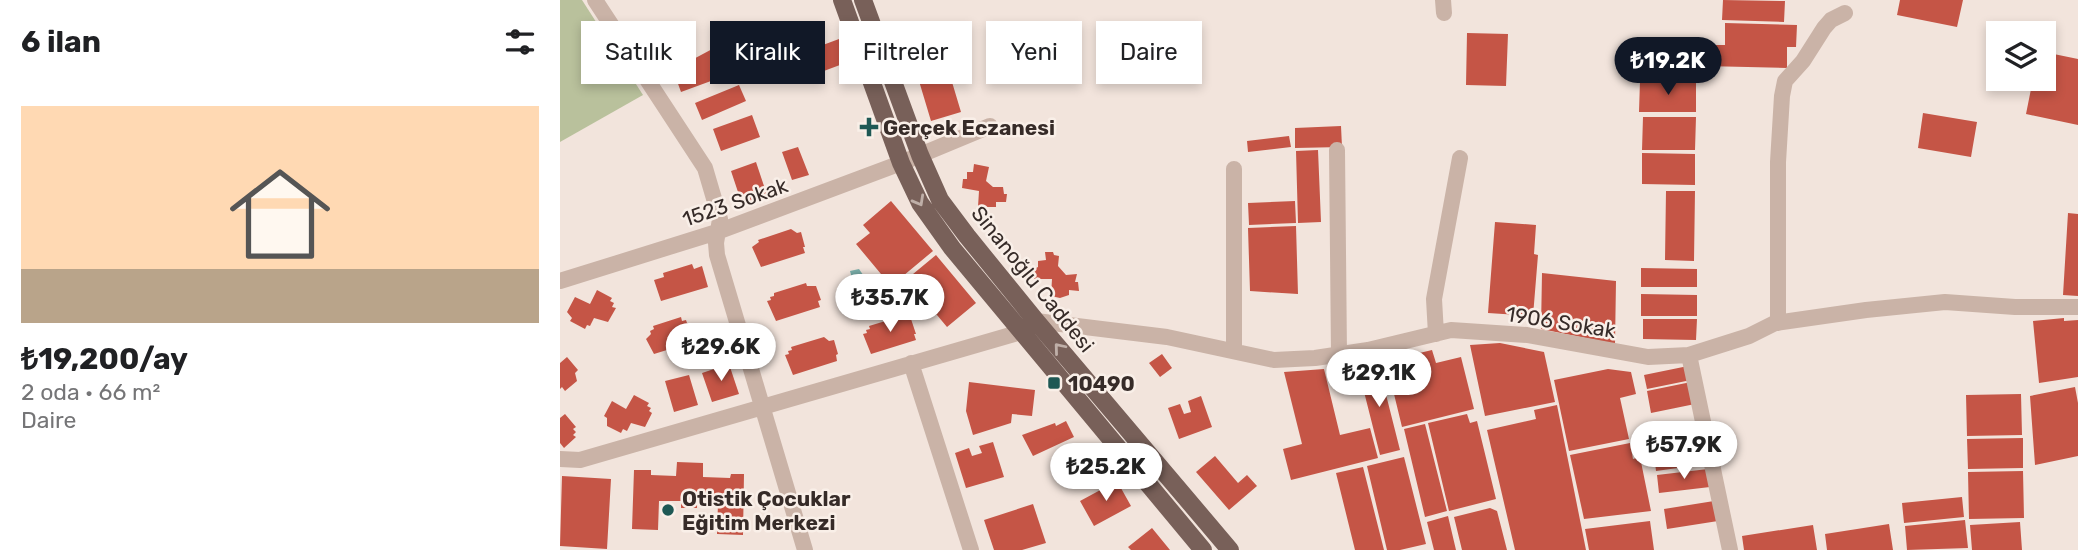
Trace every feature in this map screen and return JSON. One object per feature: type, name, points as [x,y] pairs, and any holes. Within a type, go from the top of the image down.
[{"type":"main road","name":"Si̇nanoğlu Caddesi","points":[[842,0],[901,163],[920,203],[952,248],[1199,549]]},
{"type":"main road","name":"Si̇nanoğlu Caddesi","points":[[863,0],[920,155],[940,200],[1037,321],[1230,550]]},
{"type":"street","points":[[595,0],[705,168],[720,219],[717,255],[805,550]]},
{"type":"street","points":[[1778,323],[1777,162],[1785,81],[1809,53],[1831,20],[1845,13]]},
{"type":"street","name":"1523 Sokak","points":[[560,281],[718,232],[990,127]]},
{"type":"street","points":[[1337,150],[1339,355]]},
{"type":"street","points":[[1436,334],[1434,299],[1460,158]]},
{"type":"street","points":[[1234,169],[1234,350]]},
{"type":"street","name":"1906 Sokak","points":[[1037,321],[1167,337],[1274,360],[1339,355],[1451,330],[1527,335],[1647,357],[1689,355],[1778,323],[1945,302],[2015,307],[2078,306]]},
{"type":"street","points":[[560,459],[580,460],[1021,332]]},
{"type":"street","points":[[1689,355],[1730,550]]},
{"type":"street","points":[[911,363],[971,550]]},
{"type":"green space","points":[[560,0],[582,0],[595,21],[581,21],[581,84],[636,84],[643,95],[560,142]]},
{"type":"water","points":[[859,269],[877,299],[859,304],[850,271]]},
{"type":"building","points":[[1723,0],[1785,1],[1784,22],[1722,20]]},
{"type":"building","points":[[1900,0],[1963,0],[1957,27],[1897,15]]},
{"type":"building","points":[[1725,23],[1797,25],[1796,47],[1787,47],[1787,68],[1704,66],[1704,45],[1725,45]]},
{"type":"building","points":[[1467,33],[1508,34],[1506,86],[1466,85]]},
{"type":"building","points":[[839,39],[839,65],[825,71],[825,44]]},
{"type":"building","points":[[710,50],[710,81],[681,92],[678,84],[696,84],[696,58]]},
{"type":"building","points":[[2056,54],[2078,59],[2078,125],[2026,114],[2031,91],[2056,91]]},
{"type":"building","points":[[1640,81],[1696,81],[1696,112],[1639,112]]},
{"type":"building","points":[[920,84],[953,84],[961,112],[931,121]]},
{"type":"building","points":[[739,85],[746,101],[702,120],[695,103]]},
{"type":"building","points":[[1923,113],[1977,122],[1971,157],[1918,148]]},
{"type":"building","points":[[752,115],[760,137],[721,151],[713,129]]},
{"type":"building","points":[[1643,117],[1696,117],[1695,150],[1642,150]]},
{"type":"building","points":[[1341,126],[1342,147],[1295,148],[1295,128]]},
{"type":"building","points":[[1289,136],[1291,147],[1248,152],[1247,141]]},
{"type":"building","points":[[798,147],[809,175],[792,180],[782,152]]},
{"type":"building","points":[[1318,150],[1321,222],[1298,223],[1296,151]]},
{"type":"building","points":[[1642,153],[1695,154],[1695,185],[1642,184]]},
{"type":"building","points":[[756,162],[767,195],[742,204],[731,171]]},
{"type":"building","points":[[974,164],[989,167],[986,181],[993,187],[1003,187],[1004,194],[1007,194],[1006,202],[996,202],[996,207],[978,207],[979,191],[962,188],[963,179],[967,179],[967,172],[973,172]]},
{"type":"building","points":[[1666,191],[1695,191],[1694,261],[1665,260]]},
{"type":"building","points":[[891,201],[933,251],[891,286],[856,244],[870,233],[863,225]]},
{"type":"building","points":[[1295,201],[1296,223],[1249,225],[1248,203]]},
{"type":"building","points":[[2068,213],[2078,214],[2078,296],[2063,295]]},
{"type":"building","points":[[1495,222],[1536,225],[1534,254],[1538,255],[1533,316],[1488,313]]},
{"type":"building","points":[[1296,226],[1298,294],[1250,291],[1248,228]]},
{"type":"building","points":[[791,229],[797,233],[801,232],[805,253],[761,267],[752,247],[758,240]]},
{"type":"building","points":[[1045,252],[1053,252],[1059,256],[1058,266],[1066,275],[1077,274],[1075,282],[1078,282],[1079,291],[1069,290],[1069,295],[1060,298],[1051,296],[1052,279],[1034,279],[1034,269],[1038,267],[1038,261],[1046,260]]},
{"type":"building","points":[[936,255],[976,303],[947,327],[907,279]]},
{"type":"building","points":[[692,264],[694,269],[702,266],[708,287],[661,301],[654,280],[664,277],[663,273]]},
{"type":"building","points":[[1641,268],[1697,269],[1697,287],[1641,287]]},
{"type":"building","points":[[1542,273],[1616,281],[1615,344],[1541,329]]},
{"type":"building","points":[[806,283],[807,286],[816,286],[821,300],[818,301],[820,307],[776,321],[767,301],[771,300],[770,297],[774,296],[774,293]]},
{"type":"building","points":[[891,286],[910,309],[902,316],[882,293]]},
{"type":"building","points":[[597,290],[612,298],[612,307],[616,308],[608,322],[594,318],[585,329],[570,321],[572,318],[567,312],[575,297],[590,304]]},
{"type":"building","points":[[1641,294],[1697,295],[1697,316],[1641,316]]},
{"type":"building","points":[[902,316],[903,319],[911,319],[916,340],[871,354],[863,334],[870,329],[869,326]]},
{"type":"building","points":[[681,317],[682,321],[694,324],[696,341],[654,354],[646,339],[654,329],[653,326]]},
{"type":"building","points":[[2064,318],[2064,321],[2078,320],[2078,377],[2039,383],[2033,321]]},
{"type":"building","points":[[1643,319],[1697,319],[1696,340],[1643,339]]},
{"type":"building","points":[[824,337],[829,341],[834,340],[837,361],[793,375],[785,355],[792,350],[791,347]]},
{"type":"building","points":[[1500,343],[1544,352],[1555,402],[1485,416],[1470,345]]},
{"type":"building","points":[[1432,350],[1436,363],[1461,357],[1474,409],[1402,427],[1386,361]]},
{"type":"building","points":[[1162,354],[1172,368],[1160,377],[1149,363]]},
{"type":"building","points":[[567,357],[578,370],[575,373],[577,381],[565,391],[562,387],[560,389],[560,363]]},
{"type":"building","points":[[1378,363],[1400,450],[1380,455],[1358,368]]},
{"type":"building","points":[[729,364],[739,394],[712,402],[702,373]]},
{"type":"building","points":[[1688,366],[1691,380],[1647,389],[1644,375]]},
{"type":"building","points":[[1324,369],[1340,435],[1370,428],[1378,458],[1291,480],[1283,449],[1302,444],[1284,372]]},
{"type":"building","points":[[1608,369],[1631,372],[1636,394],[1620,398],[1629,439],[1569,451],[1554,380]]},
{"type":"building","points":[[689,375],[698,405],[674,412],[665,381]]},
{"type":"building","points":[[969,382],[1035,390],[1032,416],[1012,414],[1011,423],[973,435],[966,411]]},
{"type":"building","points":[[1691,382],[1695,404],[1651,413],[1647,391]]},
{"type":"building","points":[[2075,387],[2078,403],[2078,456],[2035,465],[2030,396]]},
{"type":"building","points":[[2021,394],[2022,435],[1967,436],[1966,395]]},
{"type":"building","points":[[634,395],[649,403],[647,406],[651,408],[649,411],[652,413],[645,427],[631,423],[627,431],[623,429],[621,433],[607,426],[607,418],[604,416],[612,401],[626,409]]},
{"type":"building","points":[[1201,396],[1212,427],[1179,439],[1168,408],[1180,404],[1184,414],[1191,412],[1188,401]]},
{"type":"building","points":[[1557,405],[1586,550],[1515,550],[1487,430],[1536,419],[1534,410]]},
{"type":"building","points":[[565,414],[576,427],[573,429],[576,432],[573,435],[576,437],[564,448],[560,443],[560,418]]},
{"type":"building","points":[[1467,414],[1470,423],[1477,421],[1496,499],[1449,511],[1428,423]]},
{"type":"building","points":[[1066,421],[1074,437],[1033,456],[1022,435]]},
{"type":"building","points":[[1425,424],[1447,511],[1425,517],[1404,429]]},
{"type":"building","points":[[2023,438],[2023,468],[1968,469],[1967,439]]},
{"type":"building","points":[[1704,439],[1707,464],[1656,471],[1653,446]]},
{"type":"building","points":[[993,442],[1004,477],[966,488],[955,453],[969,448],[972,456],[982,453],[979,446]]},
{"type":"building","points":[[1085,443],[1100,471],[1071,487],[1055,458]]},
{"type":"building","points":[[1630,443],[1633,459],[1640,457],[1651,511],[1584,519],[1570,455]]},
{"type":"building","points":[[1215,456],[1238,483],[1247,475],[1257,486],[1229,510],[1196,472]]},
{"type":"building","points":[[1404,457],[1426,544],[1387,550],[1367,466]]},
{"type":"building","points":[[677,462],[703,463],[703,477],[730,478],[731,474],[744,474],[743,535],[717,534],[718,503],[697,502],[697,508],[681,508],[681,501],[659,501],[658,530],[632,529],[634,470],[651,470],[651,475],[676,476]]},
{"type":"building","points":[[1363,467],[1384,550],[1355,550],[1336,473]]},
{"type":"building","points":[[1708,469],[1710,487],[1659,493],[1657,475]]},
{"type":"building","points":[[2023,471],[2024,518],[1969,519],[1968,472]]},
{"type":"building","points":[[562,476],[611,479],[607,549],[560,546]]},
{"type":"building","points":[[1117,481],[1131,506],[1094,526],[1080,501]]},
{"type":"building","points":[[1962,497],[1964,517],[1904,523],[1902,503]]},
{"type":"building","points":[[1714,501],[1718,521],[1667,529],[1664,509]]},
{"type":"building","points":[[1033,504],[1046,543],[1022,550],[994,550],[984,520]]},
{"type":"building","points":[[1490,508],[1497,511],[1507,550],[1462,550],[1454,517]]},
{"type":"building","points":[[1448,516],[1456,550],[1434,550],[1427,522]]},
{"type":"building","points":[[1965,520],[1968,548],[1907,550],[1905,526]]},
{"type":"building","points":[[1650,521],[1654,550],[1589,550],[1585,529]]},
{"type":"building","points":[[2020,522],[2022,550],[1972,550],[1970,525]]},
{"type":"building","points":[[1889,524],[1893,550],[1827,550],[1825,534]]},
{"type":"building","points":[[1813,525],[1817,550],[1744,550],[1742,536]]},
{"type":"building","points":[[1152,528],[1170,550],[1131,550],[1128,547]]},
{"type":"place","name":"Gerçek Eczanesi","points":[[869,127]]},
{"type":"place","name":"10490","points":[[1054,383]]},
{"type":"place","name":"Otistik Çocuklar Eğitim Merkezi","points":[[668,510]]}]
